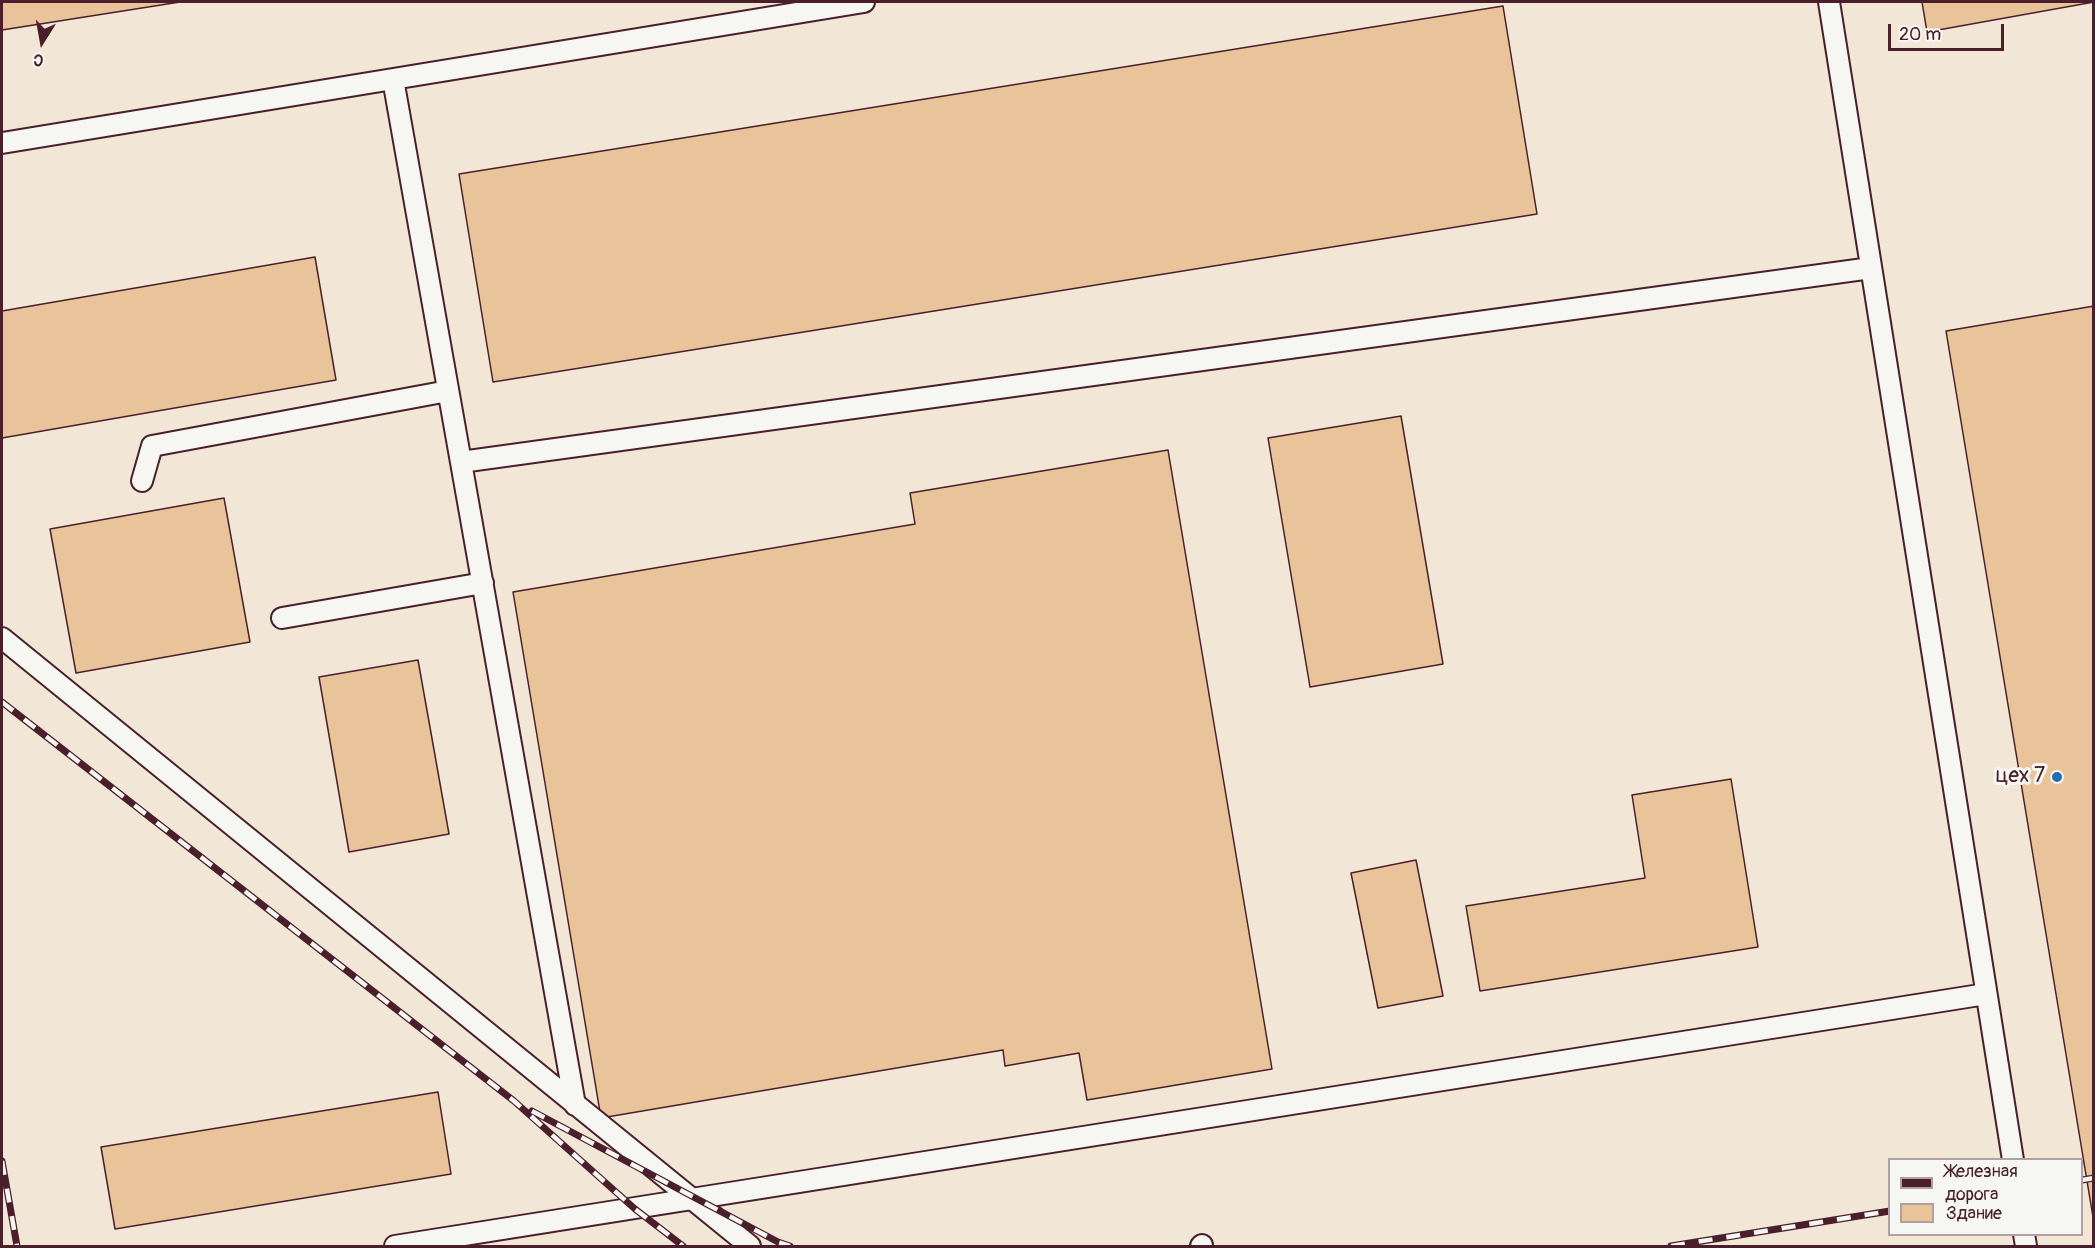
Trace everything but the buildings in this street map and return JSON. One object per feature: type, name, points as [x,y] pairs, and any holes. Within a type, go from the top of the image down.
[{"type":"lane","points":[[2,143],[864,2]]},
{"type":"lane","points":[[1829,2],[2013,1158]]},
{"type":"lane","points":[[393,79],[575,1105]]},
{"type":"lane","points":[[461,462],[1871,268]]},
{"type":"lane","points":[[142,481],[152,446],[448,391]]},
{"type":"lane","points":[[282,618],[483,583]]},
{"type":"lane","points":[[2,638],[750,1246]]},
{"type":"lane","points":[[395,1246],[1986,994]]},
{"type":"shaded area","points":[[2,2],[2093,2],[2093,1246],[2,1246]]},
{"type":"railway","points":[[2,702],[514,1101],[635,1209],[683,1246]]},
{"type":"railway","points":[[532,1111],[778,1242],[790,1246]]},
{"type":"railway","points":[[2,1161],[17,1246]]},
{"type":"railway","points":[[2083,1180],[2094,1178]]},
{"type":"railway","points":[[1671,1246],[1888,1211]]},
{"type":"place","name":"цех 7","points":[[2057,777]]}]
